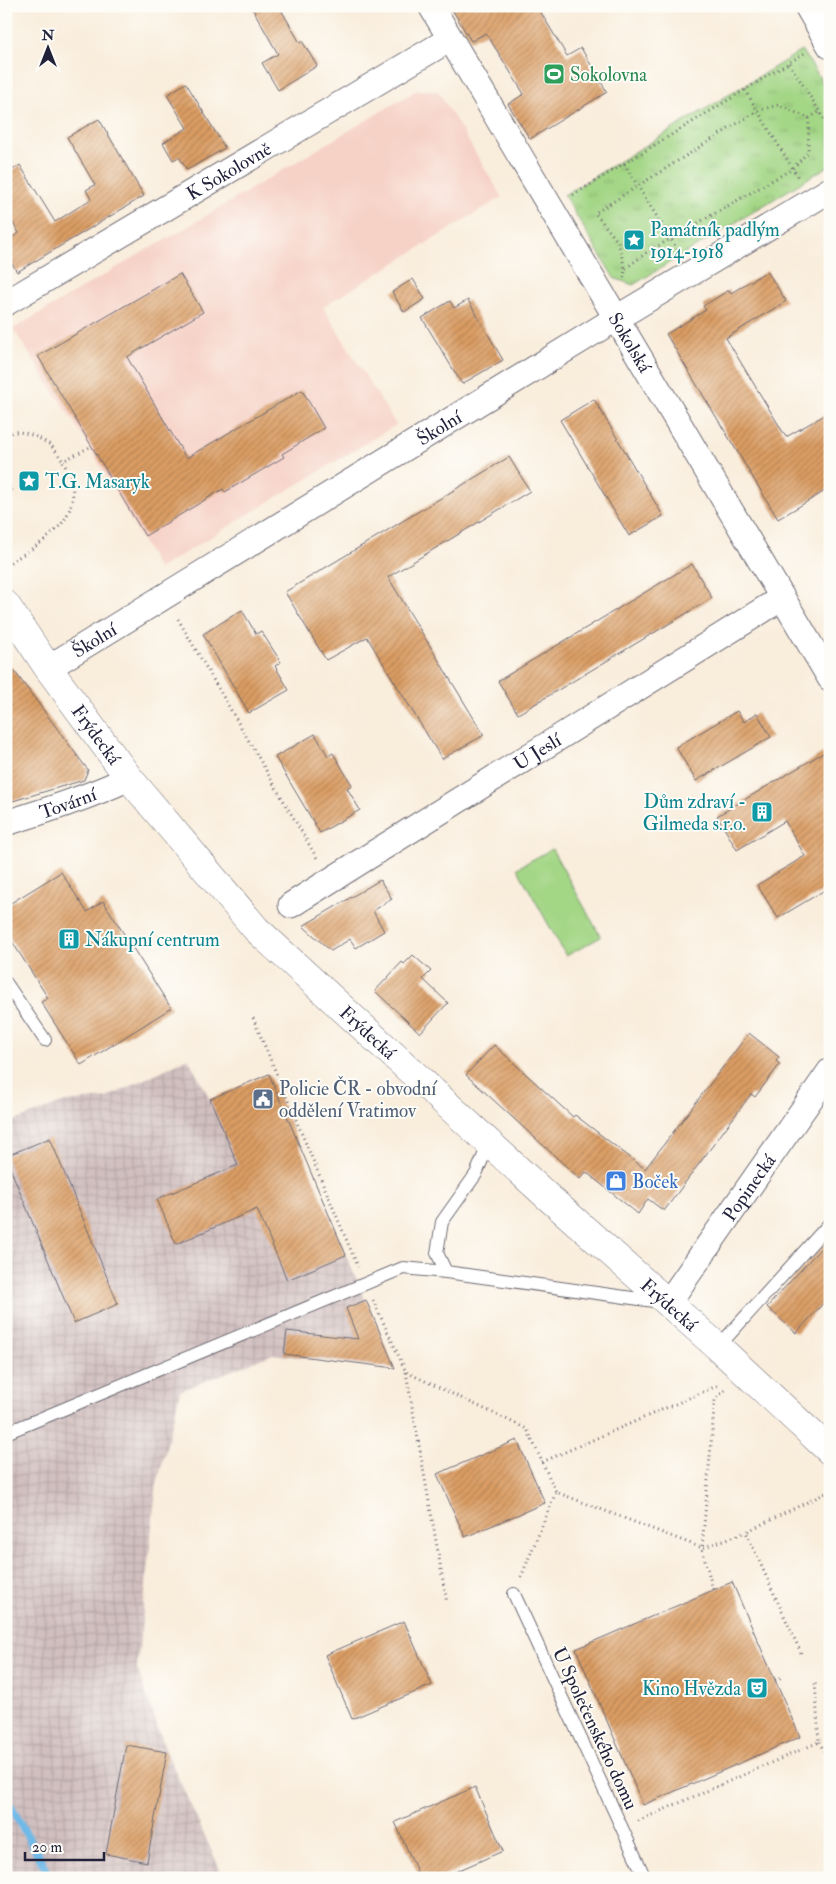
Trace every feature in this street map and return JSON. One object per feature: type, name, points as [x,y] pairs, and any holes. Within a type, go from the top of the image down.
[{"type":"main road","name":"Frýdecká","points":[[6,605],[48,668],[128,778],[256,929],[489,1143],[718,1347],[830,1451]]},
{"type":"street","name":"Sokolská","points":[[431,6],[615,319],[830,678]]},
{"type":"street","points":[[807,6],[828,43]]},
{"type":"street","name":"K Sokolovně","points":[[6,303],[450,39]]},
{"type":"street","name":"Školní","points":[[48,668],[615,319],[830,190]]},
{"type":"street","name":"U Jeslí","points":[[292,905],[782,598]]},
{"type":"street","name":"Tovární","points":[[6,823],[73,802],[128,778]]},
{"type":"street","name":"Popinecká","points":[[668,1303],[830,1071]]},
{"type":"lane","points":[[6,983],[44,1040]]},
{"type":"lane","points":[[446,1272],[437,1253],[442,1222],[476,1174],[489,1143]]},
{"type":"lane","points":[[718,1347],[830,1223]]},
{"type":"lane","points":[[6,1433],[403,1268],[446,1272],[668,1303]]},
{"type":"lane","name":"U Společenského domu","points":[[514,1594],[645,1878]]},
{"type":"path","points":[[566,199],[789,63],[828,43]]},
{"type":"path","points":[[789,63],[830,128]]},
{"type":"path","points":[[744,90],[801,182]]},
{"type":"path","points":[[623,282],[625,269],[618,242],[595,213],[757,111],[778,105],[809,118]]},
{"type":"path","points":[[809,118],[819,112]]},
{"type":"path","points":[[625,269],[670,238],[792,168],[808,152],[809,118]]},
{"type":"path","points":[[624,164],[682,256]]},
{"type":"path","points":[[6,434],[12,432],[33,435],[52,446],[63,461],[71,478],[72,501],[65,519],[52,535],[6,565]]},
{"type":"path","points":[[63,461],[90,447]]},
{"type":"path","points":[[6,492],[12,489]]},
{"type":"path","points":[[164,596],[331,882]]},
{"type":"path","points":[[406,1372],[447,1603]]},
{"type":"path","points":[[542,1462],[745,1373]]},
{"type":"path","points":[[713,1590],[702,1548],[715,1398],[745,1373]]},
{"type":"path","points":[[514,1594],[556,1492],[702,1548],[746,1532],[830,1491]]},
{"type":"path","points":[[746,1532],[800,1653]]},
{"type":"path","points":[[775,1680],[782,1677]]},
{"type":"path","points":[[815,1680],[818,1742],[830,1761]]},
{"type":"path","points":[[622,1828],[818,1742]]},
{"type":"shaded area","points":[[417,90],[438,91],[502,197],[323,307],[396,425],[158,569],[90,447],[13,329]]},
{"type":"shaded area","points":[[188,1058],[210,1099],[287,1280],[346,1255],[393,1365],[391,1368],[273,1354],[180,1391],[156,1489],[137,1668],[166,1751],[224,1878],[6,1878],[6,1124],[65,1102],[106,1098]]},
{"type":"green space","points":[[801,51],[830,94],[830,165],[633,285],[614,278],[564,195]]},
{"type":"green space","points":[[552,849],[601,937],[566,956],[517,868]]},
{"type":"building","points":[[251,6],[279,6],[300,43],[302,41],[317,66],[278,90],[262,63],[278,54]]},
{"type":"building","name":"Sokolovna","points":[[450,6],[537,6],[567,56],[581,48],[607,92],[530,139],[508,104],[524,94],[486,33],[471,41]]},
{"type":"building","points":[[186,83],[225,148],[187,170],[179,157],[173,160],[163,143],[187,128],[167,95]]},
{"type":"building","points":[[99,119],[144,196],[17,272],[6,254],[6,241],[19,233],[6,212],[6,174],[20,165],[55,222],[91,199],[86,190],[95,185],[67,137]]},
{"type":"building","points":[[767,271],[786,301],[726,338],[786,437],[830,412],[830,488],[778,519],[666,334],[706,310],[703,306],[729,290],[731,293]]},
{"type":"building","points":[[180,274],[203,312],[127,357],[186,458],[302,390],[324,428],[282,454],[284,457],[225,492],[223,489],[145,536],[38,356]]},
{"type":"building","points":[[413,279],[425,299],[404,312],[392,292]]},
{"type":"building","points":[[468,300],[503,360],[462,384],[422,318],[450,301],[454,308]]},
{"type":"building","points":[[594,399],[663,516],[629,536],[560,420]]},
{"type":"building","points":[[509,457],[530,491],[388,577],[484,735],[442,759],[367,637],[326,660],[285,592]]},
{"type":"building","points":[[692,564],[712,598],[518,714],[498,681]]},
{"type":"building","points":[[242,610],[256,634],[261,631],[281,662],[275,666],[289,690],[249,713],[203,634]]},
{"type":"building","points":[[6,660],[88,770],[84,780],[6,803]]},
{"type":"building","points":[[737,711],[744,722],[757,713],[771,737],[696,781],[676,747]]},
{"type":"building","points":[[315,734],[328,756],[333,753],[352,785],[347,788],[360,810],[320,833],[275,757]]},
{"type":"building","name":"Dům zdraví - Gilmeda s.r.o.","points":[[823,753],[830,765],[830,887],[778,918],[757,885],[805,856],[785,821],[737,850],[717,816]]},
{"type":"building","points":[[61,872],[87,912],[103,901],[171,1008],[81,1065],[41,1002],[48,998],[6,932],[6,906]]},
{"type":"building","points":[[380,880],[392,899],[373,911],[384,931],[356,948],[350,939],[331,951],[303,926]]},
{"type":"building","points":[[413,955],[431,971],[423,979],[448,1003],[420,1033],[375,991],[402,962],[404,964]]},
{"type":"building","points":[[749,1033],[779,1057],[776,1061],[780,1064],[755,1097],[751,1094],[664,1211],[648,1199],[638,1214],[586,1172],[580,1179],[466,1075],[494,1045],[573,1117],[575,1115],[645,1169]]},
{"type":"building","points":[[269,1074],[346,1255],[287,1280],[257,1209],[176,1244],[157,1199],[238,1165],[210,1099]]},
{"type":"building","points":[[50,1138],[118,1304],[74,1323],[6,1158],[6,1156]]},
{"type":"building","points":[[830,1238],[830,1296],[796,1333],[767,1307]]},
{"type":"building","points":[[366,1300],[395,1368],[284,1354],[287,1331],[358,1339],[346,1308]]},
{"type":"building","points":[[517,1440],[545,1503],[465,1537],[437,1474]]},
{"type":"building","points":[[732,1582],[800,1737],[643,1805],[576,1649]]},
{"type":"building","points":[[404,1621],[432,1685],[352,1719],[325,1655]]},
{"type":"building","points":[[126,1745],[167,1752],[147,1862],[106,1854]]},
{"type":"building","points":[[475,1787],[503,1851],[441,1878],[420,1878],[395,1822]]},
{"type":"waterway","points":[[6,1798],[51,1878]]},
{"type":"place","name":"Sokolovna","points":[[554,74]]},
{"type":"place","name":"Památník padlým 1914-1918","points":[[634,240]]},
{"type":"place","name":"T.G. Masaryk","points":[[29,481]]},
{"type":"place","name":"Dům zdraví - Gilmeda s.r.o.","points":[[762,812]]},
{"type":"place","name":"Nákupní centrum","points":[[69,939]]},
{"type":"place","name":"Policie ČR - obvodní oddělení Vratimov","points":[[263,1099]]},
{"type":"place","name":"Boček","points":[[616,1181]]},
{"type":"place","name":"Kino Hvězda","points":[[757,1688]]}]
